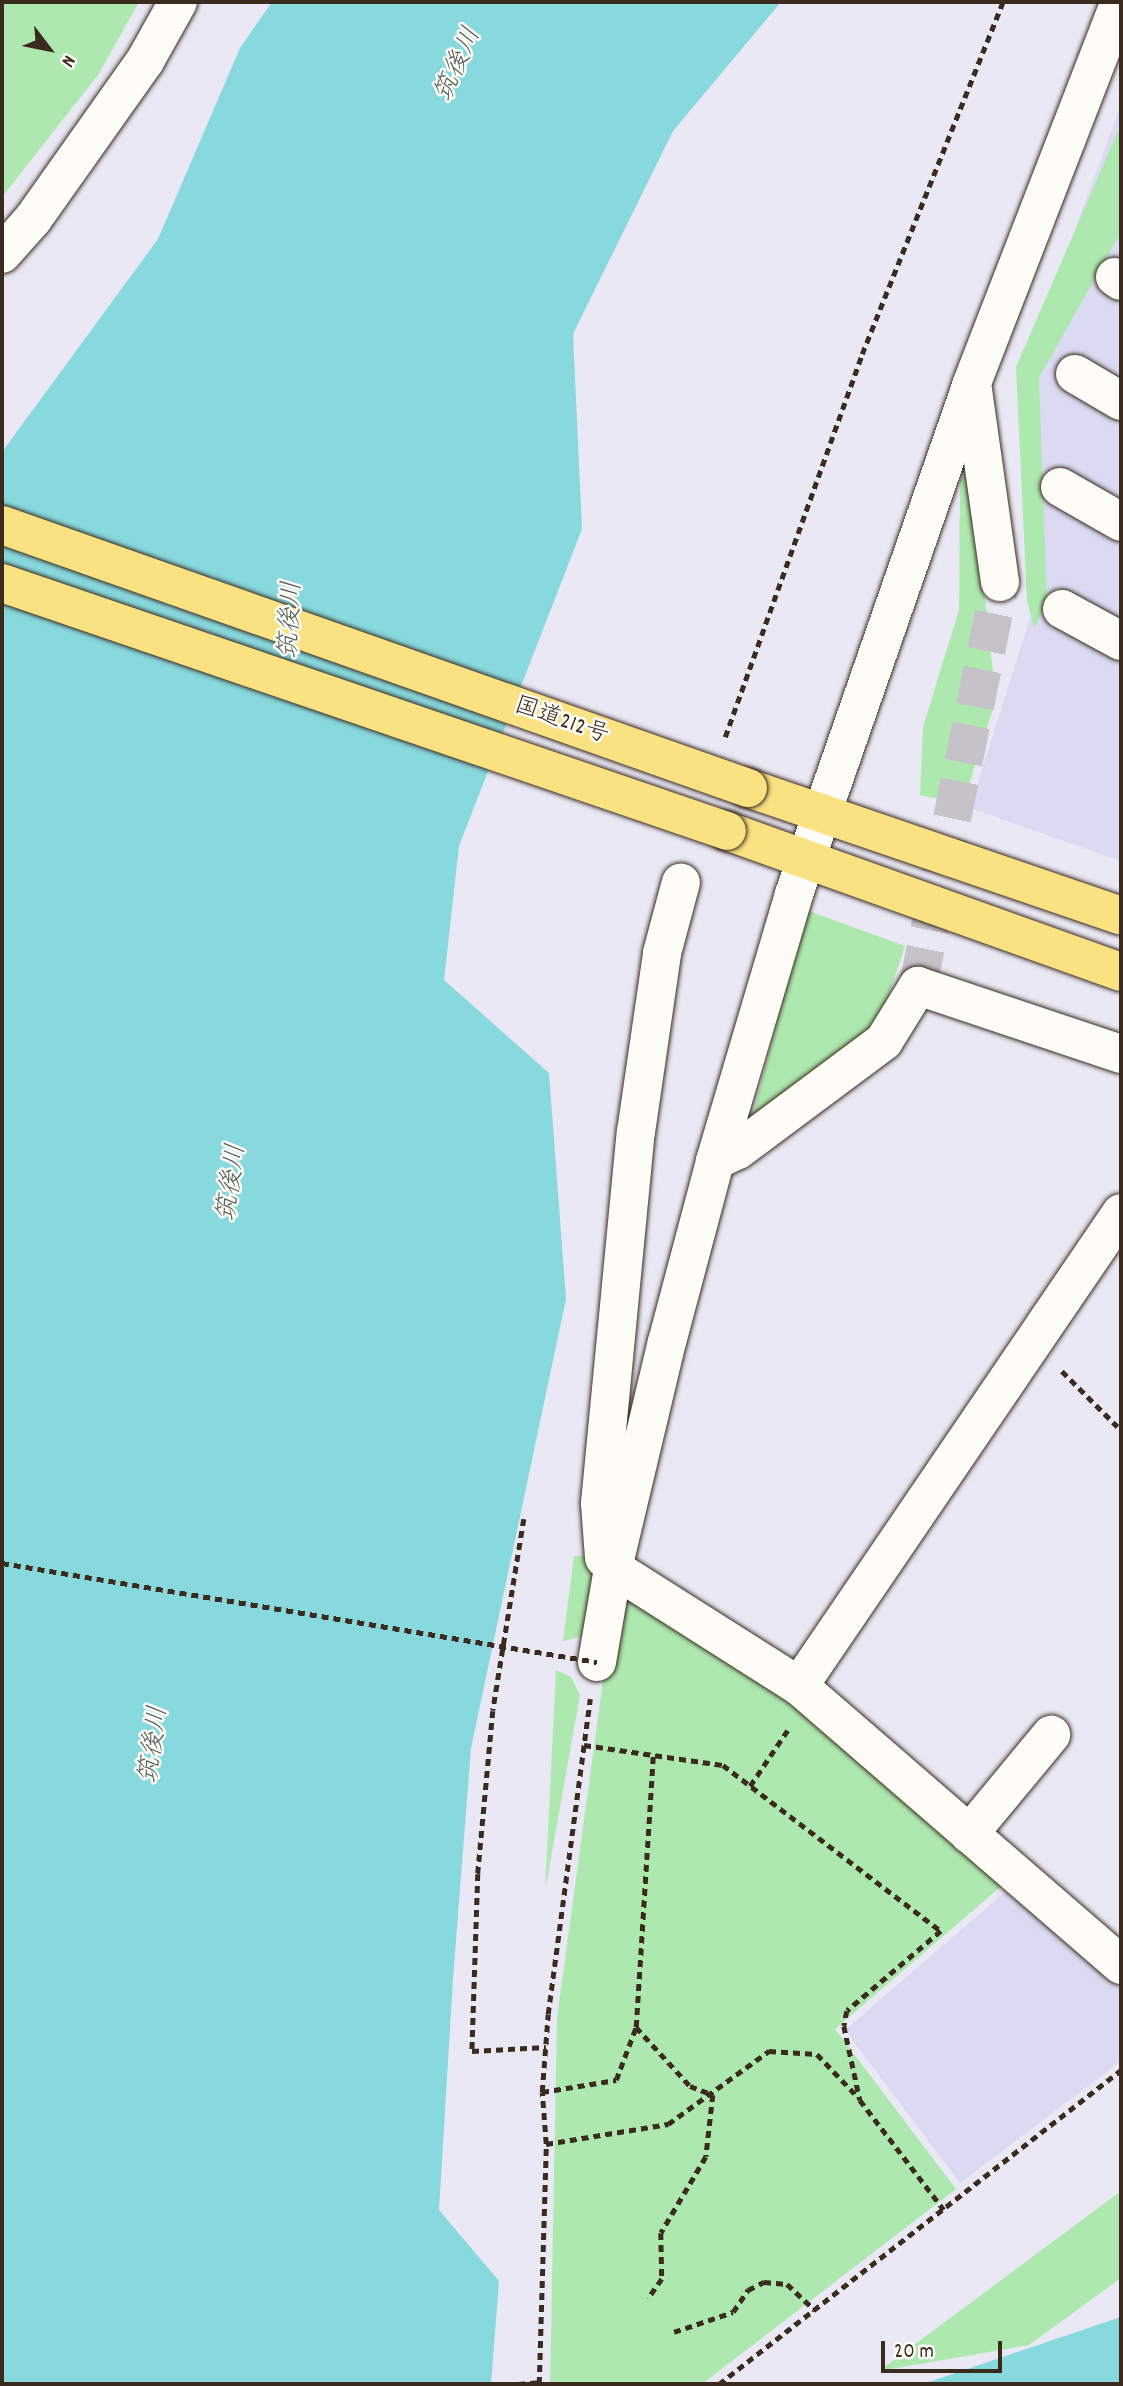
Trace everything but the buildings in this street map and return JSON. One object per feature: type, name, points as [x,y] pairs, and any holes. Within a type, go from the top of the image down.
[{"type":"highway","name":"国道212号","points":[[2,526],[1121,916]]},
{"type":"highway","name":"国道212号","points":[[2,583],[727,831],[1121,972]]},
{"type":"street","points":[[2,254],[33,219],[145,61],[178,2]]},
{"type":"street","points":[[594,1674],[610,1585],[715,1161],[807,860],[972,383],[1120,2]]},
{"type":"street","points":[[1075,374],[1121,401]]},
{"type":"street","points":[[972,383],[1000,582]]},
{"type":"street","points":[[1060,487],[1121,522]]},
{"type":"street","points":[[1062,609],[1121,641]]},
{"type":"street","points":[[610,1585],[600,1503],[636,1132],[662,954],[681,882]]},
{"type":"street","points":[[715,1161],[738,1150],[884,1041],[918,986],[1121,1054]]},
{"type":"street","points":[[804,1691],[1032,1340],[1121,1213]]},
{"type":"street","points":[[610,1585],[804,1691],[1121,1965]]},
{"type":"street","points":[[969,1834],[1051,1735]]},
{"type":"path","points":[[731,716],[862,354],[1003,2]]},
{"type":"path","points":[[1032,1340],[1121,1430]]},
{"type":"path","points":[[524,1519],[493,1711],[478,1874],[472,2051],[546,2047]]},
{"type":"path","points":[[2,1563],[594,1674],[542,2092],[546,2144],[539,2383],[518,2384]]},
{"type":"path","points":[[750,1786],[804,1691]]},
{"type":"path","points":[[584,1745],[723,1765],[941,1931],[847,2011],[844,2026],[860,2100]]},
{"type":"path","points":[[542,2092],[616,2080],[636,2027],[653,1757]]},
{"type":"path","points":[[636,2027],[690,2086],[713,2095]]},
{"type":"path","points":[[546,2144],[668,2124],[713,2095],[769,2051],[817,2054],[860,2100],[944,2210]]},
{"type":"path","points":[[719,2384],[1121,2070]]},
{"type":"path","points":[[648,2299],[662,2279],[661,2233],[706,2157],[713,2095]]},
{"type":"path","points":[[674,2332],[733,2312],[748,2290],[764,2282],[787,2284],[815,2310]]},
{"type":"shaded area","points":[[1121,105],[1121,861],[970,808],[1036,599],[1023,370]]},
{"type":"shaded area","points":[[1011,1887],[1121,1983],[1121,2061],[960,2183],[845,2030]]},
{"type":"green space","points":[[2,2],[139,2],[98,75],[2,197]]},
{"type":"green space","points":[[1121,124],[1121,232],[1039,378],[1047,602],[1034,628],[1027,601],[1016,367]]},
{"type":"green space","points":[[971,472],[996,699],[963,804],[920,795],[923,727],[959,610],[960,480]]},
{"type":"green space","points":[[806,910],[905,946],[877,1030],[749,1130]]},
{"type":"green space","points":[[574,1556],[595,1556],[590,1634],[563,1641]]},
{"type":"green space","points":[[617,1578],[810,1711],[1005,1883],[835,2029],[956,2189],[702,2384],[550,2384],[557,2018]]},
{"type":"green space","points":[[556,1670],[571,1677],[580,1695],[545,1891]]},
{"type":"green space","points":[[1121,2191],[1121,2278],[1029,2345],[879,2371]]},
{"type":"water","name":"筑後川","points":[[272,2],[781,2],[673,131],[573,334],[582,529],[459,846],[444,980],[549,1073],[566,1299],[471,1748],[453,1979],[439,2210],[499,2281],[491,2384],[2,2384],[2,452],[158,239],[240,48]]},
{"type":"water","points":[[1121,2317],[1121,2384],[923,2384]]},
{"type":"tunnel","points":[[918,986],[1000,582]]}]
